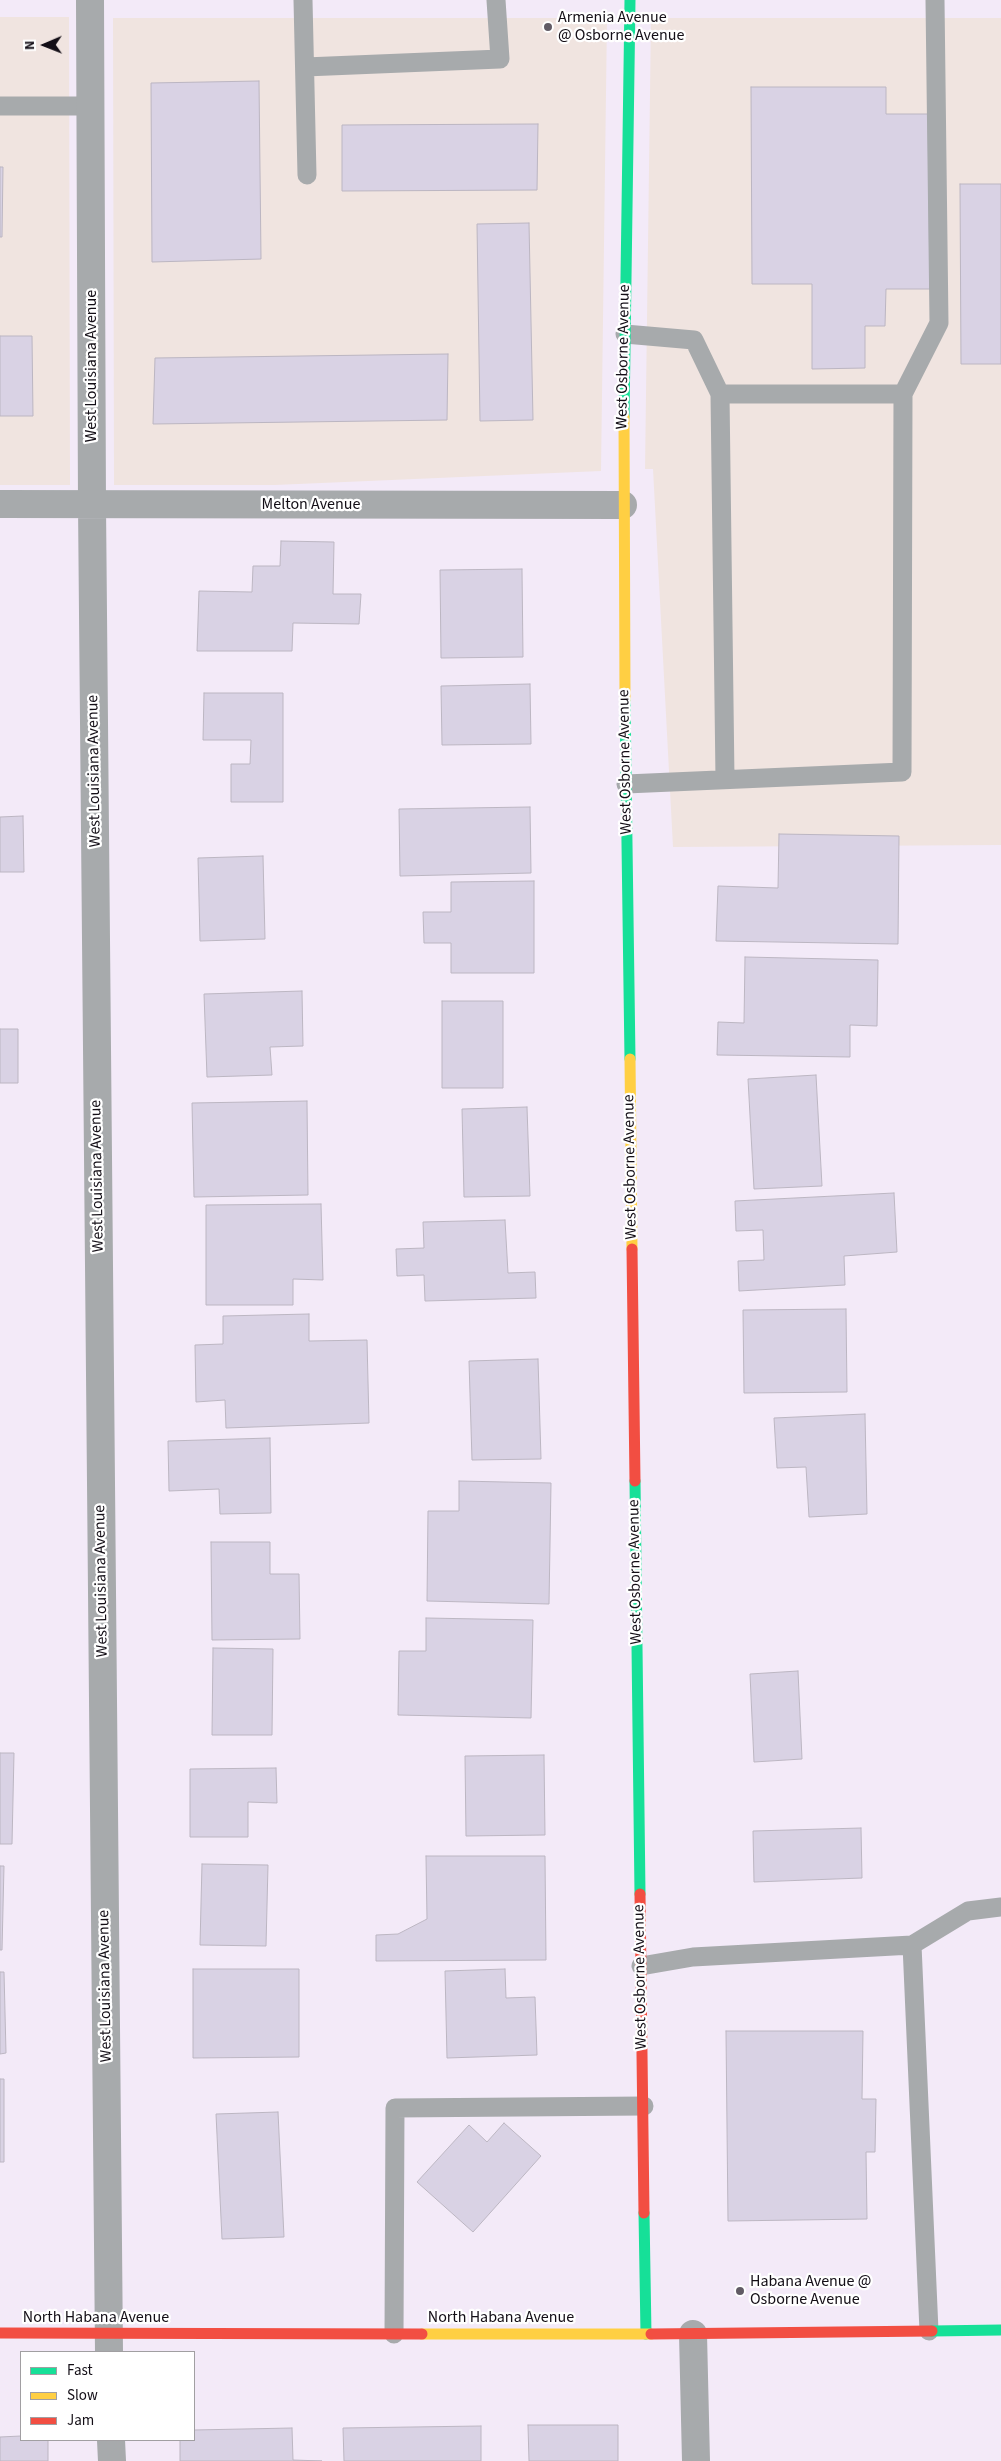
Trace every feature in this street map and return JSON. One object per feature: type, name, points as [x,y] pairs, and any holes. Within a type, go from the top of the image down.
[{"type":"street","name":"West Louisiana Avenue","points":[[90,0],[92,505],[109,2343]]},
{"type":"street","name":"West Osborne Avenue","points":[[630,0],[623,505],[646,2334]]},
{"type":"street","name":"Melton Avenue","points":[[0,504],[623,505]]},
{"type":"street","name":"North Habana Avenue","points":[[0,2333],[109,2343],[394,2334],[693,2334],[1001,2330]]},
{"type":"street","points":[[693,2334],[696,2461]]},
{"type":"street","points":[[112,2441],[112,2461]]},
{"type":"lane","points":[[303,0],[307,175]]},
{"type":"lane","points":[[305,67],[500,59],[496,0]]},
{"type":"lane","points":[[626,784],[902,772],[903,394],[939,323],[936,0]]},
{"type":"lane","points":[[0,106],[91,106]]},
{"type":"lane","points":[[625,334],[694,340],[720,394],[725,779]]},
{"type":"lane","points":[[720,394],[903,394]]},
{"type":"lane","points":[[641,1966],[693,1957],[912,1944],[968,1911],[1001,1907]]},
{"type":"lane","points":[[912,1944],[929,2331]]},
{"type":"lane","points":[[394,2334],[395,2108],[644,2106]]},
{"type":"shaded area","points":[[0,17],[69,17],[70,485],[0,485]]},
{"type":"shaded area","points":[[113,18],[607,18],[601,471],[275,485],[114,485]]},
{"type":"shaded area","points":[[651,18],[1001,18],[1001,845],[673,847],[653,469],[645,469]]},
{"type":"building","points":[[259,81],[261,259],[152,262],[151,83]]},
{"type":"building","points":[[751,87],[886,87],[886,114],[928,114],[930,289],[886,289],[885,326],[865,326],[865,368],[812,369],[812,284],[752,284]]},
{"type":"building","points":[[538,124],[537,190],[342,191],[342,125]]},
{"type":"building","points":[[0,167],[3,167],[2,237],[0,237]]},
{"type":"building","points":[[960,184],[1001,184],[1001,364],[961,364]]},
{"type":"building","points":[[529,223],[533,420],[480,421],[477,224]]},
{"type":"building","points":[[0,336],[32,336],[33,416],[0,416]]},
{"type":"building","points":[[448,354],[447,420],[153,424],[155,358]]},
{"type":"building","points":[[281,541],[334,542],[333,594],[361,594],[359,624],[293,623],[292,651],[197,651],[199,591],[252,592],[253,566],[280,566]]},
{"type":"building","points":[[522,569],[523,657],[441,658],[440,570]]},
{"type":"building","points":[[530,684],[531,744],[442,745],[441,686]]},
{"type":"building","points":[[204,693],[283,693],[283,802],[231,802],[231,764],[250,764],[251,740],[203,740]]},
{"type":"building","points":[[530,807],[531,873],[400,876],[399,809]]},
{"type":"building","points":[[23,816],[24,872],[0,872],[0,817]]},
{"type":"building","points":[[779,834],[899,836],[898,944],[716,941],[718,886],[778,888]]},
{"type":"building","points":[[263,856],[265,939],[200,941],[198,858]]},
{"type":"building","points":[[534,881],[534,973],[451,973],[451,943],[424,943],[423,912],[451,912],[451,882]]},
{"type":"building","points":[[745,957],[878,960],[877,1026],[850,1025],[850,1057],[717,1055],[718,1022],[744,1023]]},
{"type":"building","points":[[302,991],[303,1046],[270,1047],[272,1075],[207,1077],[204,994]]},
{"type":"building","points":[[442,1001],[503,1001],[503,1088],[442,1088]]},
{"type":"building","points":[[0,1029],[18,1029],[18,1083],[0,1083]]},
{"type":"building","points":[[816,1075],[822,1186],[754,1189],[748,1079]]},
{"type":"building","points":[[307,1101],[308,1195],[194,1197],[192,1103]]},
{"type":"building","points":[[527,1107],[530,1196],[464,1197],[462,1109]]},
{"type":"building","points":[[894,1193],[897,1252],[844,1256],[845,1285],[739,1291],[738,1261],[764,1260],[763,1230],[736,1231],[735,1201]]},
{"type":"building","points":[[321,1204],[323,1280],[293,1279],[293,1305],[206,1305],[206,1205]]},
{"type":"building","points":[[505,1220],[508,1273],[535,1272],[536,1298],[425,1301],[424,1275],[397,1276],[396,1249],[424,1248],[423,1222]]},
{"type":"building","points":[[846,1309],[847,1392],[744,1393],[743,1310]]},
{"type":"building","points":[[309,1314],[309,1341],[367,1340],[369,1423],[226,1428],[225,1400],[196,1402],[195,1345],[223,1344],[223,1316]]},
{"type":"building","points":[[538,1359],[541,1459],[472,1460],[469,1361]]},
{"type":"building","points":[[865,1414],[867,1514],[809,1517],[806,1467],[777,1468],[774,1418]]},
{"type":"building","points":[[270,1438],[271,1513],[220,1514],[219,1489],[169,1491],[168,1441]]},
{"type":"building","points":[[459,1481],[551,1483],[549,1604],[427,1601],[428,1511],[459,1511]]},
{"type":"building","points":[[211,1542],[270,1542],[270,1574],[299,1574],[300,1639],[212,1640]]},
{"type":"building","points":[[426,1618],[533,1620],[531,1718],[398,1715],[399,1651],[426,1651]]},
{"type":"building","points":[[213,1648],[273,1649],[272,1735],[212,1735]]},
{"type":"building","points":[[798,1671],[802,1759],[754,1762],[750,1674]]},
{"type":"building","points":[[0,1753],[14,1753],[12,1844],[0,1844]]},
{"type":"building","points":[[544,1755],[545,1835],[466,1836],[465,1756]]},
{"type":"building","points":[[276,1768],[277,1803],[248,1802],[248,1837],[190,1837],[190,1769]]},
{"type":"building","points":[[861,1828],[862,1878],[754,1882],[753,1831]]},
{"type":"building","points":[[426,1856],[545,1856],[546,1960],[376,1961],[376,1935],[398,1934],[427,1919]]},
{"type":"building","points":[[202,1864],[268,1865],[266,1946],[200,1945]]},
{"type":"building","points":[[0,1866],[4,1866],[2,1950],[0,1950]]},
{"type":"building","points":[[193,1969],[299,1969],[299,2057],[193,2058]]},
{"type":"building","points":[[505,1969],[506,1998],[535,1997],[537,2055],[447,2058],[445,1971]]},
{"type":"building","points":[[0,1972],[4,1972],[6,2053],[0,2054]]},
{"type":"building","points":[[726,2031],[863,2031],[862,2099],[876,2099],[875,2152],[866,2152],[867,2219],[728,2221]]},
{"type":"building","points":[[0,2079],[4,2079],[4,2162],[0,2162]]},
{"type":"building","points":[[278,2112],[284,2237],[222,2239],[216,2114]]},
{"type":"building","points":[[504,2123],[541,2156],[473,2232],[417,2182],[469,2125],[487,2142]]},
{"type":"building","points":[[528,2425],[618,2425],[618,2461],[529,2461]]},
{"type":"building","points":[[481,2426],[481,2461],[344,2461],[343,2428]]},
{"type":"building","points":[[292,2428],[293,2460],[322,2461],[180,2461],[180,2441],[195,2441],[195,2430]]},
{"type":"building","points":[[20,2436],[20,2441],[48,2441],[48,2461],[0,2461],[0,2437]]},
{"type":"traffic: fast","points":[[624,417],[630,0]]},
{"type":"traffic: fast","points":[[625,700],[630,1059]]},
{"type":"traffic: fast","points":[[635,1481],[640,1894]]},
{"type":"traffic: fast","points":[[644,2213],[646,2334]]},
{"type":"traffic: fast","points":[[932,2331],[1001,2330]]},
{"type":"traffic: slow","points":[[624,417],[625,700]]},
{"type":"traffic: slow","points":[[630,1059],[632,1249]]},
{"type":"traffic: slow","points":[[422,2334],[651,2334]]},
{"type":"traffic: jam","points":[[632,1249],[635,1481]]},
{"type":"traffic: jam","points":[[640,1894],[644,2213]]},
{"type":"traffic: jam","points":[[651,2334],[932,2331]]},
{"type":"traffic: jam","points":[[0,2333],[422,2334]]},
{"type":"place","name":"Armenia Avenue @ Osborne Avenue","points":[[548,27]]},
{"type":"place","name":"Habana Avenue @ Osborne Avenue","points":[[740,2291]]}]
